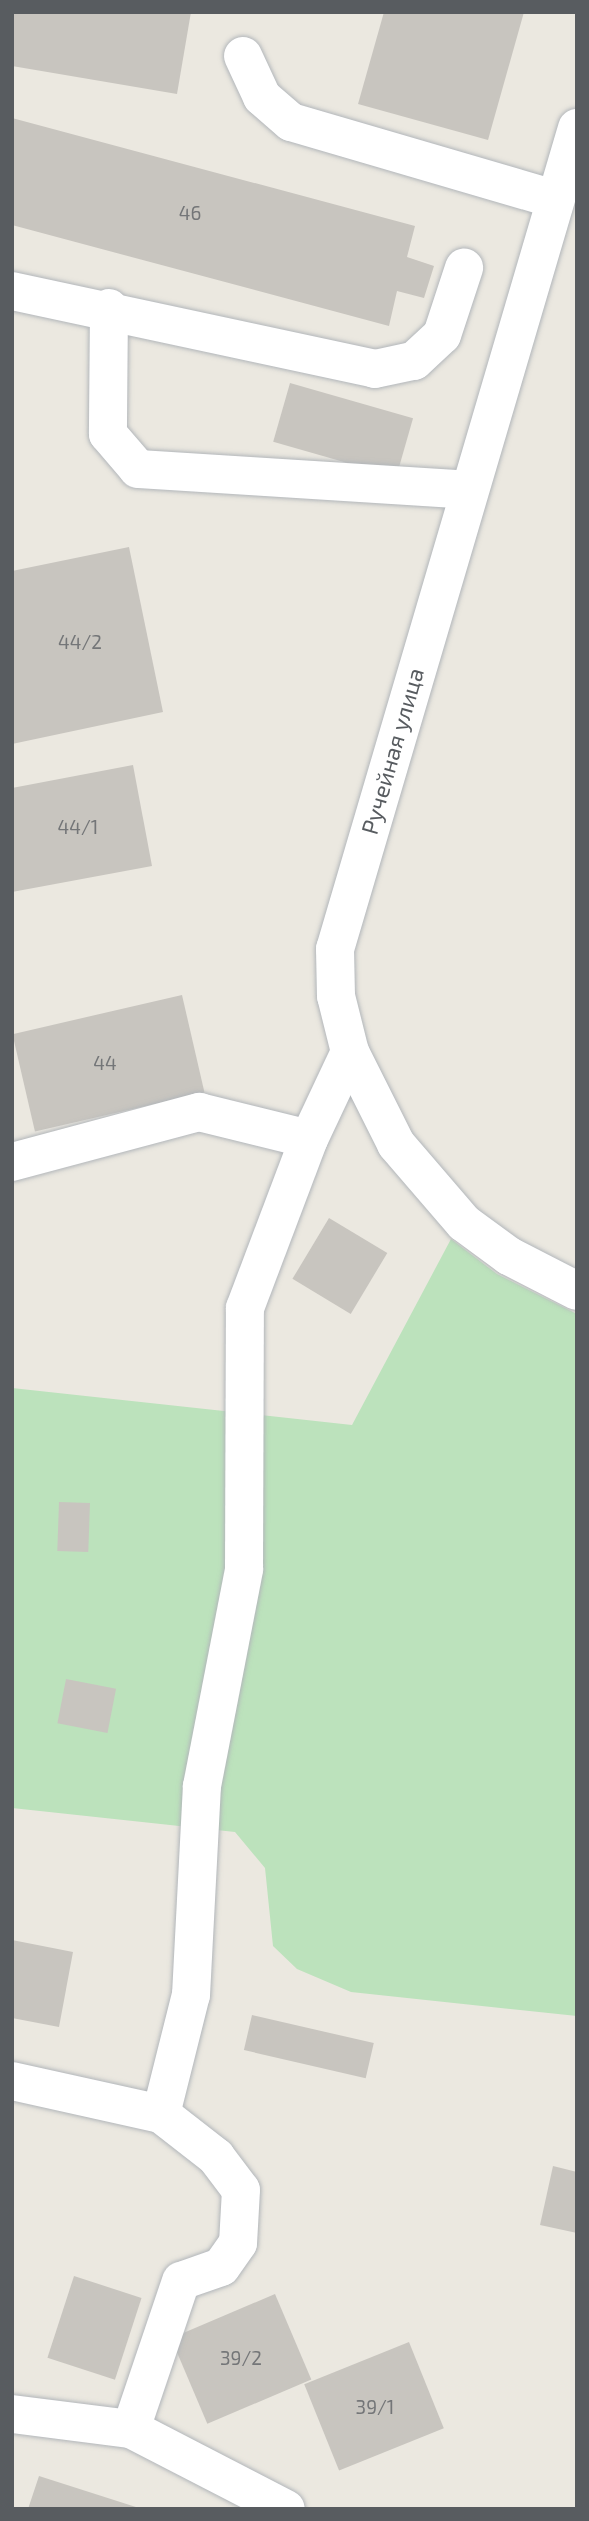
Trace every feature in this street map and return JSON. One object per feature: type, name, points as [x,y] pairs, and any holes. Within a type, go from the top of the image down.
[{"type":"street","points":[[243,56],[262,97],[291,122],[555,199]]},
{"type":"street","name":"Ручейная улица","points":[[577,128],[468,490],[335,949],[336,996],[350,1052],[370,1103],[432,1189],[509,1256],[577,1291]]},
{"type":"street","points":[[12,291],[109,308],[375,369],[414,361],[442,335],[464,268]]},
{"type":"street","points":[[109,308],[108,434],[138,469],[468,490]]},
{"type":"street","points":[[161,2114],[191,1995],[202,1786],[244,1569],[245,1308],[309,1139],[350,1052]]},
{"type":"street","points":[[12,1162],[199,1112],[309,1139]]},
{"type":"street","points":[[12,2081],[161,2114],[234,2176],[243,2224],[232,2258],[181,2281],[131,2429]]},
{"type":"street","points":[[12,2414],[131,2429],[286,2509]]},
{"type":"green space","points":[[451,1239],[497,1274],[577,1314],[577,2016],[351,1992],[297,1969],[273,1946],[265,1868],[235,1832],[12,1808],[12,1388],[352,1425]]},
{"type":"building","points":[[12,12],[191,12],[177,94],[12,66]]},
{"type":"building","points":[[384,12],[524,12],[488,140],[358,104]]},
{"type":"building","points":[[12,118],[415,226],[407,257],[434,266],[424,298],[397,291],[389,326],[12,225]]},
{"type":"building","points":[[290,383],[413,418],[396,477],[273,442]]},
{"type":"building","points":[[129,547],[163,712],[12,744],[12,571]]},
{"type":"building","points":[[133,765],[152,866],[12,892],[12,788]]},
{"type":"building","points":[[182,995],[204,1092],[35,1132],[12,1034]]},
{"type":"building","points":[[329,1218],[387,1253],[351,1314],[292,1279]]},
{"type":"building","points":[[59,1502],[90,1503],[88,1552],[57,1551]]},
{"type":"building","points":[[66,1679],[116,1689],[107,1733],[57,1723]]},
{"type":"building","points":[[12,1940],[73,1952],[59,2027],[12,2018]]},
{"type":"building","points":[[252,2015],[374,2043],[366,2078],[244,2050]]},
{"type":"building","points":[[553,2166],[577,2172],[577,2233],[540,2225]]},
{"type":"building","points":[[74,2276],[142,2298],[115,2380],[47,2358]]},
{"type":"building","points":[[275,2294],[311,2380],[207,2424],[171,2338]]},
{"type":"building","points":[[409,2342],[444,2428],[339,2471],[304,2384]]},
{"type":"building","points":[[39,2476],[139,2508],[139,2509],[28,2509]]}]
